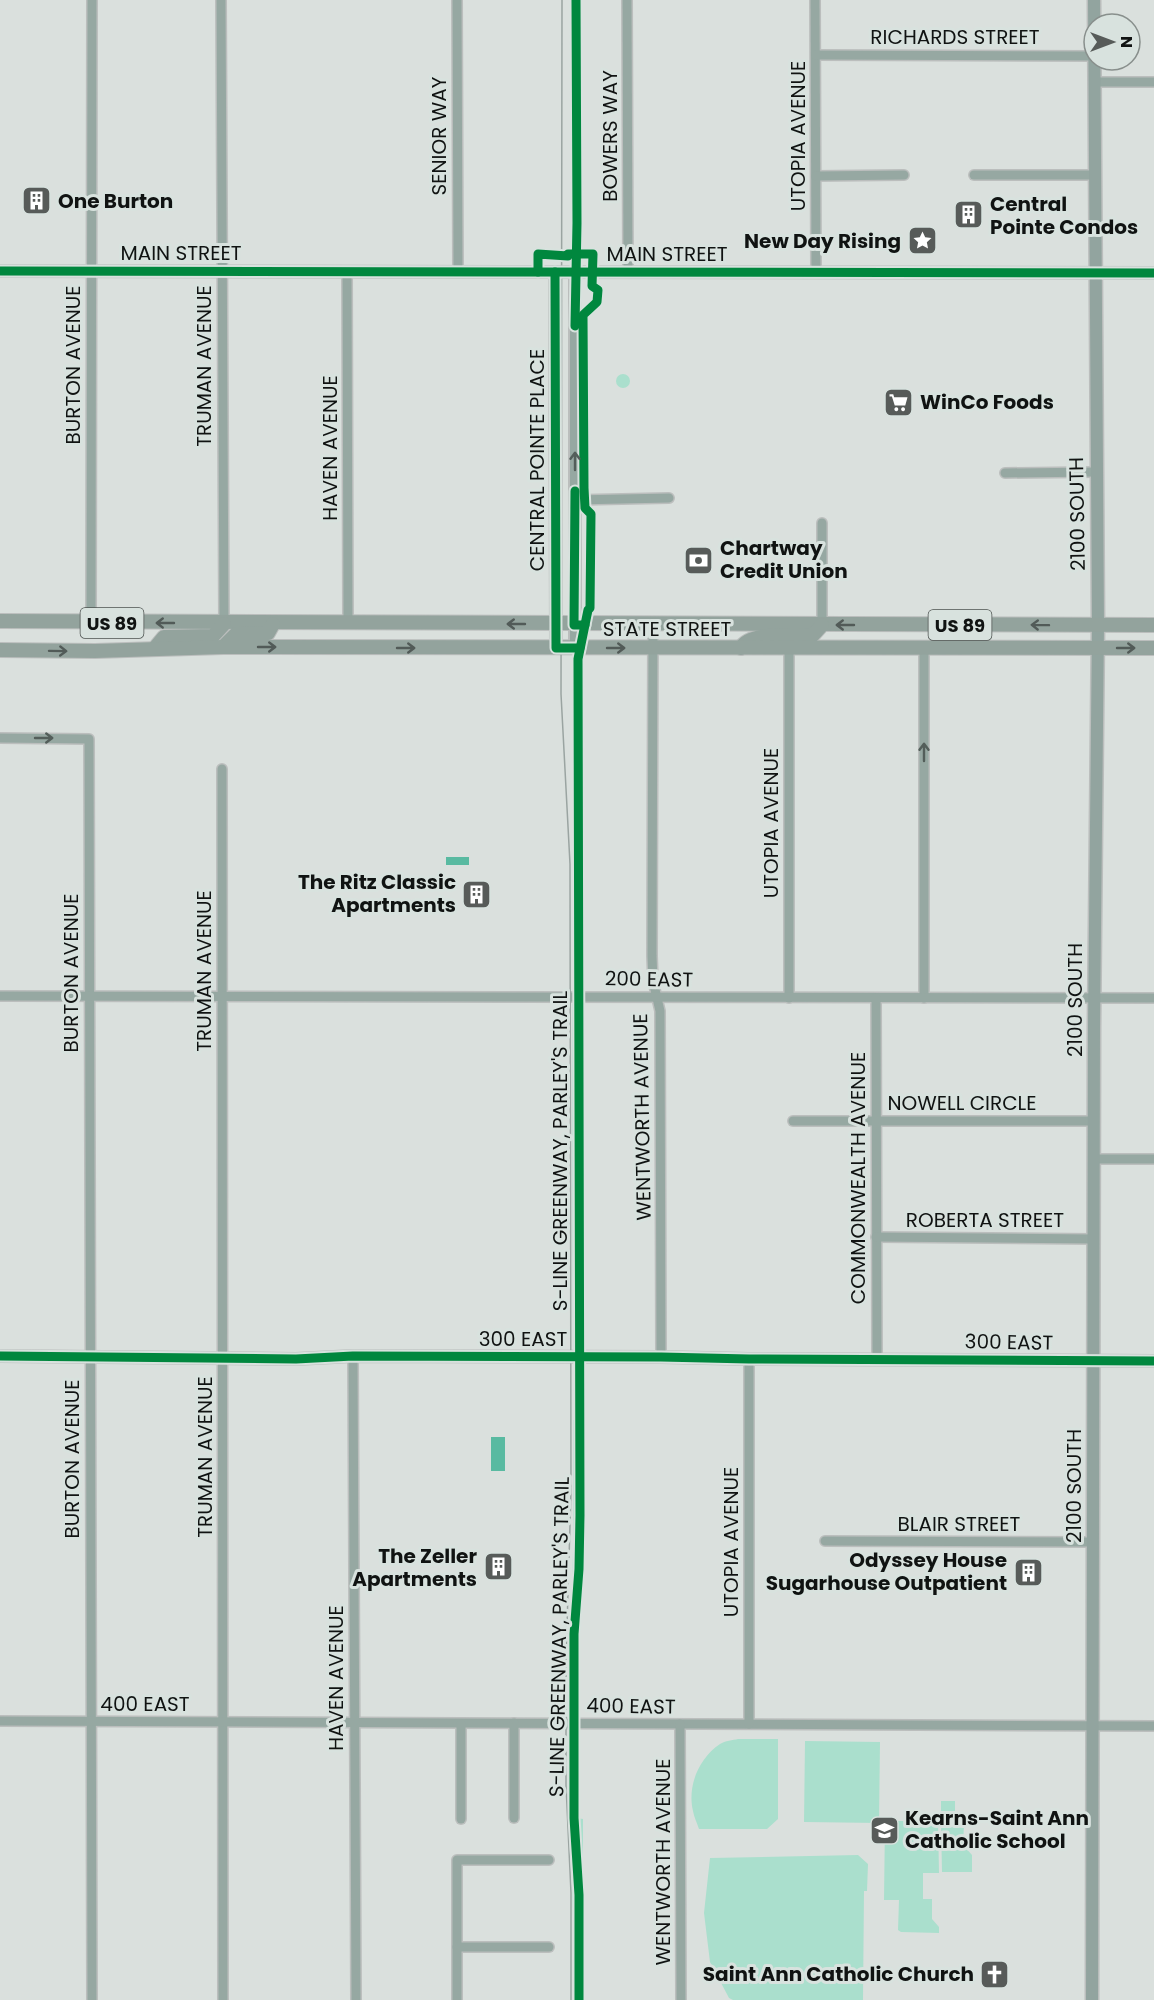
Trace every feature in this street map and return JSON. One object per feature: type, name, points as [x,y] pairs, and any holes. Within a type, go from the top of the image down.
[{"type":"main road","name":"2100 SOUTH","points":[[1092,2000],[1093,1239],[1098,648],[1094,72]]},
{"type":"main road","name":"STATE STREET","points":[[0,621],[224,624],[1154,625]]},
{"type":"main road","points":[[154,650],[164,637],[213,636],[224,624]]},
{"type":"main road","points":[[223,647],[236,634],[268,633],[273,624]]},
{"type":"main road","points":[[741,648],[748,639],[759,637],[813,635],[822,625]]},
{"type":"main road","name":"STATE STREET","points":[[0,650],[95,651],[223,647],[1154,648]]},
{"type":"street","name":"BURTON AVENUE","points":[[91,622],[92,0]]},
{"type":"street","name":"TRUMAN AVENUE","points":[[221,0],[224,624]]},
{"type":"street","name":"SENIOR WAY","points":[[457,0],[458,272]]},
{"type":"street","name":"BOWERS WAY","points":[[627,0],[628,272]]},
{"type":"street","name":"UTOPIA AVENUE","points":[[815,0],[816,272]]},
{"type":"street","name":"RICHARDS STREET","points":[[816,55],[1082,56]]},
{"type":"street","points":[[1094,82],[1154,82]]},
{"type":"street","points":[[816,176],[904,175]]},
{"type":"street","points":[[974,175],[1095,175]]},
{"type":"street","name":"MAIN STREET","points":[[0,271],[1154,273]]},
{"type":"street","name":"HAVEN AVENUE","points":[[347,271],[348,624]]},
{"type":"street","name":"CENTRAL POINTE PLACE","points":[[555,272],[556,648]]},
{"type":"street","name":"CENTRAL POINTE PLACE","points":[[575,272],[575,648]]},
{"type":"street","points":[[1005,473],[1096,472]]},
{"type":"street","points":[[575,500],[669,498]]},
{"type":"street","points":[[822,522],[822,625]]},
{"type":"street","name":"WENTWORTH AVENUE","points":[[653,624],[652,956],[653,981],[660,1023],[661,1357]]},
{"type":"street","name":"UTOPIA AVENUE","points":[[789,649],[789,998]]},
{"type":"street","points":[[924,649],[924,998]]},
{"type":"street","name":"BURTON AVENUE","points":[[0,738],[89,739],[92,2000]]},
{"type":"street","name":"TRUMAN AVENUE","points":[[222,769],[223,2000]]},
{"type":"street","name":"200 EAST","points":[[0,996],[1154,998]]},
{"type":"street","name":"COMMONWEALTH AVENUE","points":[[876,998],[877,1359]]},
{"type":"street","name":"NOWELL CIRCLE","points":[[794,1121],[1094,1121]]},
{"type":"street","points":[[1094,1159],[1154,1159]]},
{"type":"street","name":"ROBERTA STREET","points":[[876,1237],[1093,1239]]},
{"type":"street","name":"300 EAST","points":[[0,1356],[296,1359],[353,1356],[661,1357],[1154,1361]]},
{"type":"street","name":"HAVEN AVENUE","points":[[353,1356],[356,2000]]},
{"type":"street","name":"UTOPIA AVENUE","points":[[749,1359],[749,1724]]},
{"type":"street","name":"BLAIR STREET","points":[[825,1541],[1093,1542]]},
{"type":"street","name":"400 EAST","points":[[0,1721],[1154,1726]]},
{"type":"street","points":[[514,1723],[514,1818]]},
{"type":"street","points":[[461,1724],[461,1819]]},
{"type":"street","name":"WENTWORTH AVENUE","points":[[680,1724],[681,2000]]},
{"type":"street","points":[[457,2000],[457,1860],[549,1860]]},
{"type":"street","points":[[457,1947],[549,1947]]},
{"type":"shaded area","points":[[623,374],[628,376],[630,381],[628,386],[623,388],[618,386],[616,381],[618,376]]},
{"type":"shaded area","points":[[446,857],[469,857],[469,865],[446,865]]},
{"type":"shaded area","points":[[575,1003],[575,1350],[573,1350],[572,1004]]},
{"type":"shaded area","points":[[573,1420],[576,1420],[576,1493],[571,1711],[568,1711],[573,1552]]},
{"type":"shaded area","points":[[491,1437],[505,1437],[505,1471],[491,1471]]},
{"type":"shaded area","points":[[568,1734],[571,1734],[576,1919],[573,1919]]},
{"type":"shaded area","points":[[738,1739],[778,1739],[778,1819],[767,1829],[699,1829],[692,1802],[696,1773],[713,1750],[722,1743]]},
{"type":"shaded area","points":[[805,1741],[880,1742],[879,1823],[804,1822]]},
{"type":"shaded area","points":[[941,1801],[955,1801],[955,1819],[941,1819]]},
{"type":"shaded area","points":[[577,1818],[583,1819],[583,1892]]},
{"type":"shaded area","points":[[885,1821],[938,1821],[939,1873],[923,1873],[923,1899],[932,1899],[932,1919],[939,1927],[939,1933],[898,1930],[899,1900],[884,1900]]},
{"type":"shaded area","points":[[941,1824],[964,1824],[963,1845],[972,1855],[972,1872],[942,1872]]},
{"type":"shaded area","points":[[858,1855],[868,1864],[867,1891],[864,1891],[863,2000],[733,2000],[729,1998],[710,1962],[704,1913],[710,1858]]},
{"type":"shaded area","points":[[573,1935],[576,1935],[576,2000],[573,2000]]},
{"type":"tram line","points":[[562,0],[561,694],[570,864],[571,1491],[566,1660],[566,1785],[571,1893],[571,2000]]},
{"type":"cycle path","points":[[575,326],[576,0]]},
{"type":"cycle path","name":"S-LINE GREENWAY, PARLEY'S TRAIL","points":[[538,272],[538,254],[568,256],[568,254],[593,254],[592,286],[598,290],[597,302],[583,315],[584,488],[585,508],[591,514],[590,608],[578,659],[580,1515],[574,1634],[574,1818],[579,1895],[579,2000]]},
{"type":"cycle path","points":[[0,271],[1154,273]]},
{"type":"cycle path","points":[[555,272],[556,648],[580,648]]},
{"type":"cycle path","points":[[575,491],[574,625],[585,625]]},
{"type":"cycle path","points":[[0,1356],[296,1359],[353,1356],[661,1357],[1154,1361]]},
{"type":"place","name":"One Burton","points":[[37,201]]},
{"type":"place","name":"Central Pointe Condos","points":[[969,215]]},
{"type":"place","name":"New Day Rising","points":[[922,241]]},
{"type":"place","name":"WinCo Foods","points":[[899,402]]},
{"type":"place","name":"Chartway Credit Union","points":[[699,560]]},
{"type":"place","name":"The Ritz Classic Apartments","points":[[477,894]]},
{"type":"place","name":"The Zeller Apartments","points":[[498,1567]]},
{"type":"place","name":"Odyssey House Sugarhouse Outpatient","points":[[1028,1572]]},
{"type":"place","name":"Kearns-Saint Ann Catholic School","points":[[884,1830]]},
{"type":"place","name":"Saint Ann Catholic Church","points":[[995,1974]]}]
